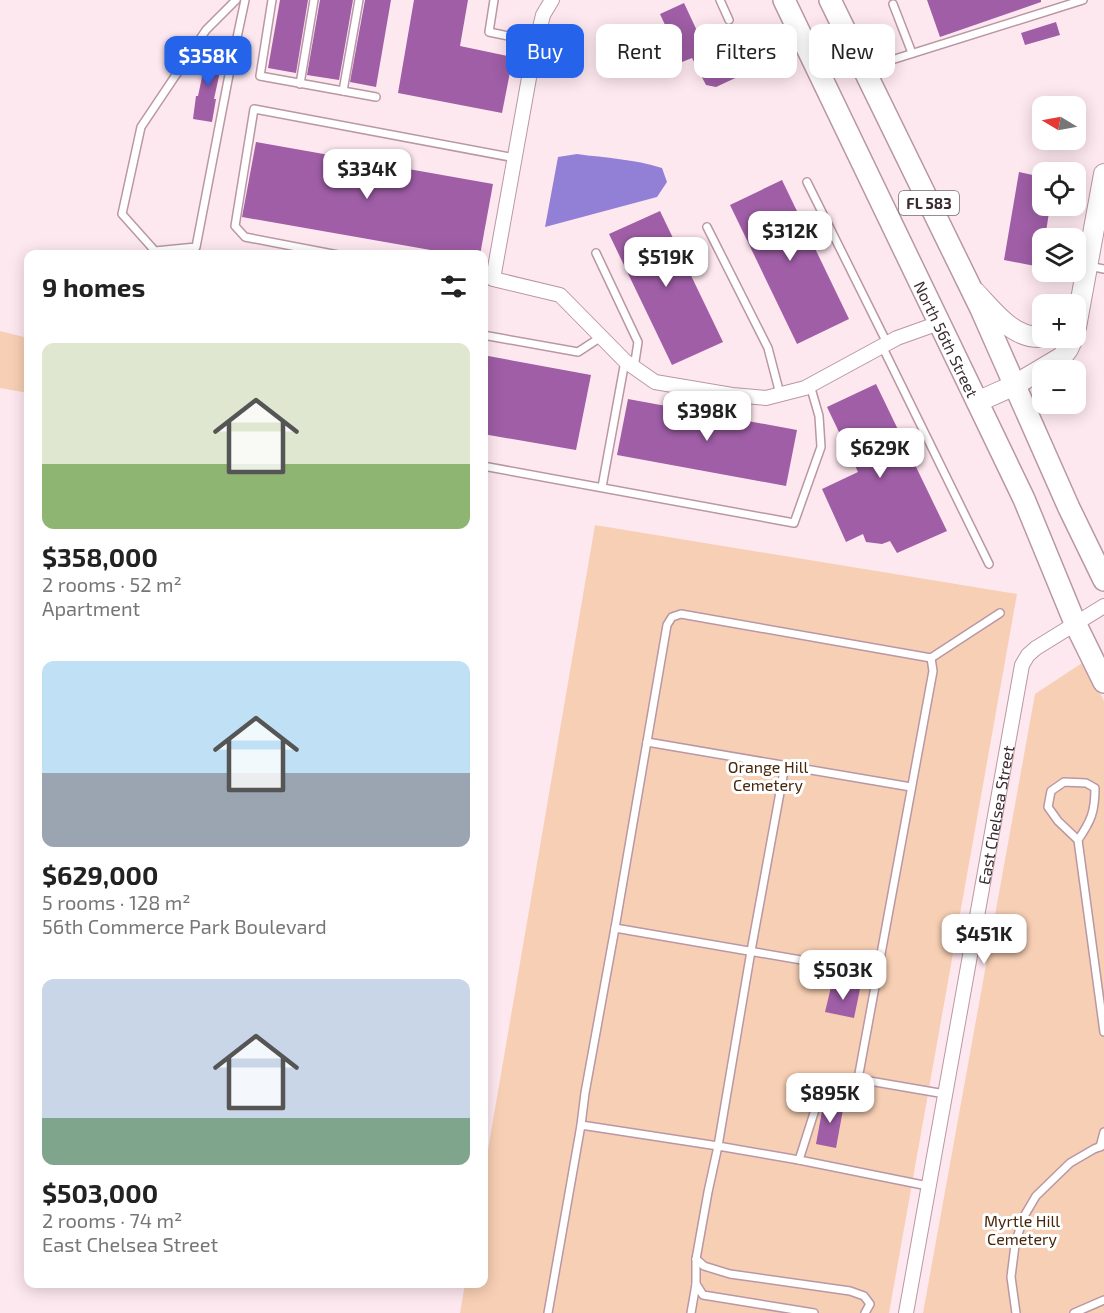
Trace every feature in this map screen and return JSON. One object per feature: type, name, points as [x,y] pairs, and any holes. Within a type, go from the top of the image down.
[{"type":"main road","name":"North 56th Street","points":[[784,0],[1024,499],[1075,623],[1104,682]]},
{"type":"main road","name":"FL 583","points":[[830,0],[841,24]]},
{"type":"main road","name":"FL 583","points":[[867,78],[970,287],[1069,508],[1104,580]]},
{"type":"street","points":[[541,24],[543,15],[552,0]]},
{"type":"street","points":[[530,78],[488,280],[560,295],[630,365],[655,382],[732,395],[766,398],[805,388],[897,338],[939,323]]},
{"type":"street","points":[[1083,294],[1096,268],[1104,174]]},
{"type":"street","points":[[970,287],[1012,328],[1032,337]]},
{"type":"street","points":[[977,402],[1015,385],[1062,357],[1068,348]]},
{"type":"street","name":"East Chelsea Street","points":[[906,1313],[1022,665],[1036,648],[1104,606]]},
{"type":"lane","points":[[154,250],[123,214],[141,127],[206,30],[236,0]]},
{"type":"lane","points":[[165,250],[196,247],[245,0]]},
{"type":"lane","points":[[272,0],[260,76],[376,97]]},
{"type":"lane","points":[[300,84],[314,0]]},
{"type":"lane","points":[[343,92],[359,0]]},
{"type":"lane","points":[[494,0],[489,32],[506,36]]},
{"type":"lane","points":[[720,0],[729,20]]},
{"type":"lane","points":[[895,59],[1083,0]]},
{"type":"lane","points":[[893,4],[912,53]]},
{"type":"lane","points":[[312,250],[245,237],[235,226],[254,109],[515,159]]},
{"type":"lane","points":[[807,182],[989,564]]},
{"type":"lane","points":[[707,227],[768,348],[780,394]]},
{"type":"lane","points":[[596,253],[638,342],[630,365],[602,487]]},
{"type":"lane","points":[[488,336],[578,352],[601,336]]},
{"type":"lane","points":[[488,467],[794,523],[821,447],[819,416],[810,385]]},
{"type":"lane","points":[[548,1313],[667,626],[672,617],[681,614],[931,658],[1000,613]]},
{"type":"lane","points":[[858,1078],[933,671],[931,658]]},
{"type":"lane","points":[[647,742],[911,787]]},
{"type":"lane","points":[[691,1313],[696,1284],[696,1259],[785,765]]},
{"type":"lane","points":[[1078,840],[1088,825],[1095,804],[1095,788],[1086,783],[1064,782],[1051,791],[1048,807],[1078,840],[1104,1032]]},
{"type":"lane","points":[[615,928],[877,973]]},
{"type":"lane","points":[[799,1160],[820,1094],[837,1082],[858,1078],[945,1094]]},
{"type":"lane","points":[[581,1125],[799,1160],[928,1186]]},
{"type":"lane","points":[[1016,1313],[1011,1277],[1015,1245],[1023,1218],[1036,1196],[1070,1163],[1102,1146],[1104,1132]]},
{"type":"lane","points":[[696,1259],[704,1266],[730,1274],[850,1291],[864,1296],[870,1304],[865,1313]]},
{"type":"lane","points":[[696,1284],[703,1295],[814,1313]]},
{"type":"lane","points":[[1074,1313],[1104,1300]]},
{"type":"green space","points":[[0,331],[24,337],[24,392],[0,388]]},
{"type":"green space","name":"Orange Hill Cemetery","points":[[595,525],[1017,594],[889,1313],[460,1313],[464,1288],[488,1288],[488,1150]]},
{"type":"green space","name":"Myrtle Hill Cemetery","points":[[1085,661],[1104,701],[1104,1313],[923,1313],[1035,694]]},
{"type":"shaded area","points":[[577,154],[662,168],[667,182],[657,197],[545,227],[558,157]]},
{"type":"building","points":[[280,0],[308,0],[296,73],[268,68]]},
{"type":"building","points":[[320,0],[353,0],[339,80],[307,75]]},
{"type":"building","points":[[365,0],[391,0],[376,87],[350,82]]},
{"type":"building","points":[[414,0],[468,0],[460,46],[506,56],[506,78],[509,78],[502,113],[398,93]]},
{"type":"building","points":[[927,0],[1041,0],[1041,2],[940,37]]},
{"type":"building","points":[[684,3],[694,24],[694,62],[692,58],[682,62],[682,24],[665,24],[660,14]]},
{"type":"building","points":[[1056,22],[1060,35],[1025,45],[1021,33]]},
{"type":"building","points":[[208,49],[224,53],[214,99],[216,99],[212,122],[193,119],[196,96],[198,96]]},
{"type":"building","points":[[702,78],[735,78],[716,87],[706,85]]},
{"type":"building","points":[[256,142],[493,184],[481,250],[430,250],[242,217]]},
{"type":"building","points":[[1019,172],[1032,175],[1032,216],[1048,216],[1047,228],[1032,228],[1032,265],[1004,260]]},
{"type":"building","points":[[782,180],[849,319],[797,344],[730,205]]},
{"type":"building","points":[[660,211],[723,342],[672,365],[609,234]]},
{"type":"building","points":[[488,356],[591,375],[576,450],[488,435]]},
{"type":"building","points":[[876,384],[947,531],[897,553],[890,541],[882,544],[866,542],[863,534],[846,542],[822,489],[858,472],[827,407]]},
{"type":"building","points":[[628,399],[797,430],[786,486],[617,455]]},
{"type":"building","points":[[832,983],[860,989],[854,1018],[825,1012]]},
{"type":"building","points":[[824,1100],[844,1104],[836,1148],[816,1144]]}]
